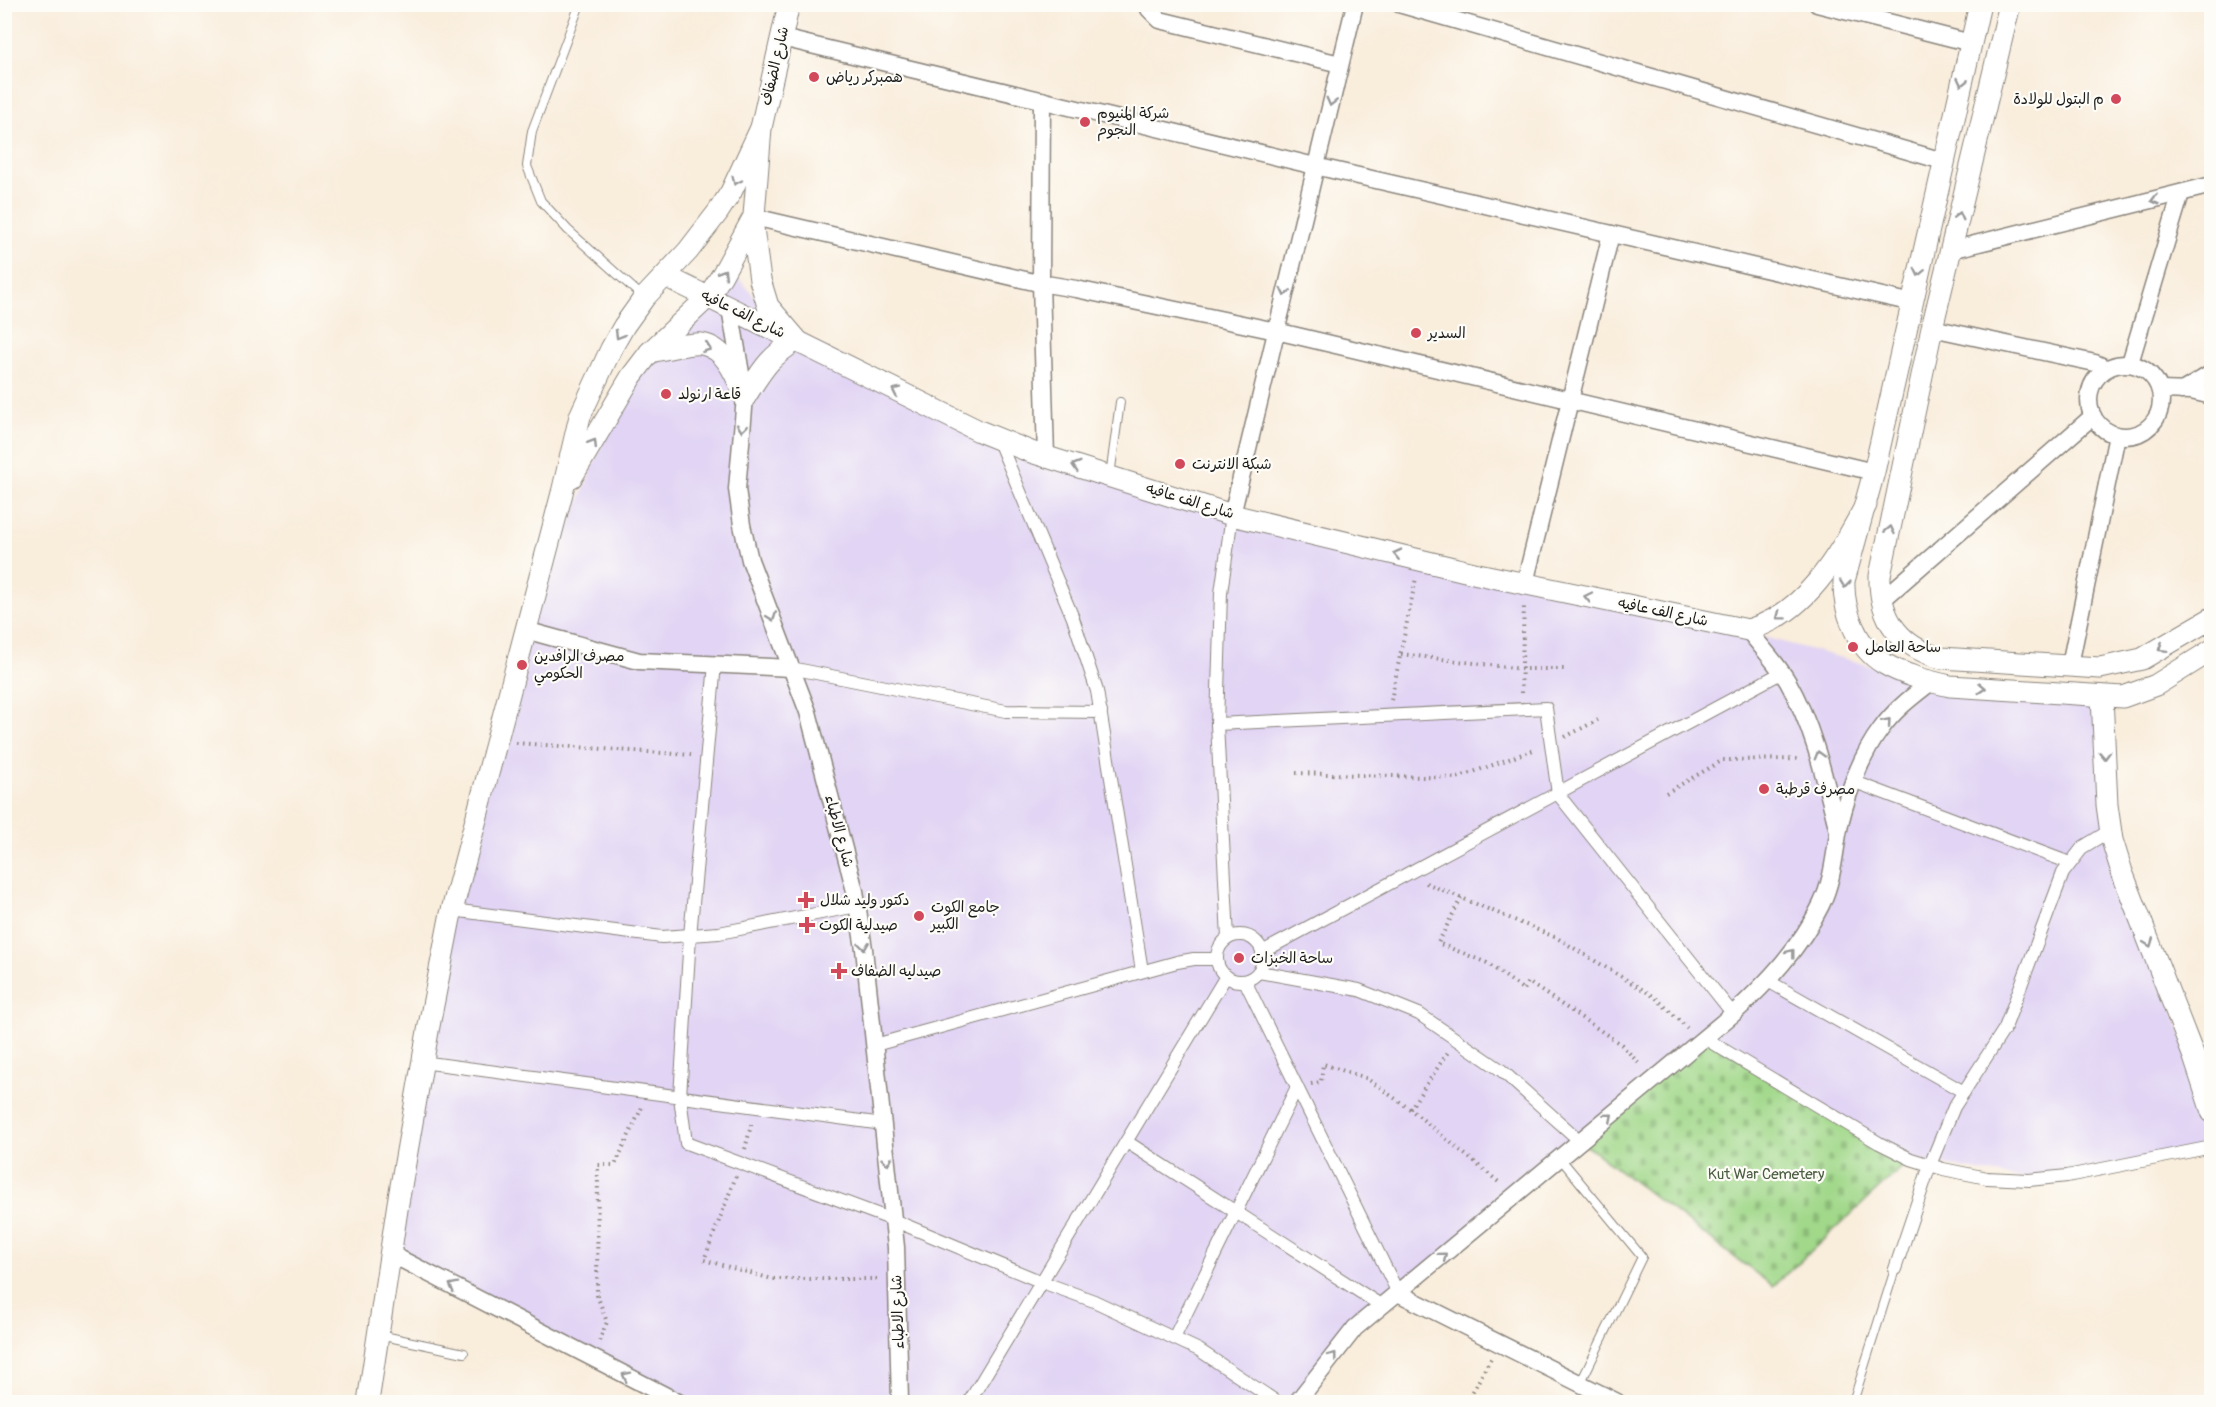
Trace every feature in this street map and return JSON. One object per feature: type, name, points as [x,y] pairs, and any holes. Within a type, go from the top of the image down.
[{"type":"street","name":"شارع الضفاف","points":[[761,128],[789,4]]},
{"type":"street","points":[[1147,4],[1160,20],[1340,64]]},
{"type":"street","points":[[1228,938],[1243,935],[1251,937],[1257,942],[1262,952],[1262,965],[1259,972],[1245,981],[1237,981],[1226,976],[1219,967],[1217,959],[1218,951],[1228,938],[1217,724],[1221,593],[1232,515],[1354,4]]},
{"type":"street","points":[[1399,4],[1943,161]]},
{"type":"street","points":[[1817,4],[1971,43]]},
{"type":"street","points":[[1980,4],[1874,472],[1844,581],[1844,598],[1848,613],[1855,630],[1868,649],[1882,663],[1931,682],[1950,686],[2123,697],[2156,685],[2211,650]]},
{"type":"street","points":[[2010,4],[1932,328],[1880,576],[1881,601],[1898,634],[1907,643],[1929,655],[1941,658],[2100,668],[2142,659],[2211,618]]},
{"type":"street","points":[[782,38],[1315,166],[1912,303]]},
{"type":"street","points":[[1042,100],[1041,283],[1046,457]]},
{"type":"street","points":[[745,397],[763,368],[777,353],[797,340],[768,306],[760,280],[753,228],[761,128]]},
{"type":"street","points":[[368,1402],[422,1062],[452,910],[562,493],[580,416],[624,326],[644,298],[688,251],[718,212],[731,192],[761,128]]},
{"type":"street","points":[[1951,250],[2211,185]]},
{"type":"street","points":[[2130,363],[2181,193]]},
{"type":"street","points":[[562,493],[631,377],[650,352],[708,297],[754,217]]},
{"type":"street","points":[[754,217],[1041,283],[1276,331],[1874,472]]},
{"type":"street","points":[[1525,583],[1611,234]]},
{"type":"street","name":"شارع الف عافيه","points":[[665,276],[797,340],[834,361],[998,439],[1046,457],[1232,515],[1420,560],[1748,630]]},
{"type":"street","name":"شارع الاطباء","points":[[730,308],[745,397],[737,489],[742,525],[750,560],[808,712],[857,906],[864,949],[893,1220],[900,1402]]},
{"type":"street","points":[[1932,328],[2096,363],[2106,368]]},
{"type":"street","points":[[650,352],[701,344],[722,354],[732,368],[745,397]]},
{"type":"street","points":[[2130,363],[2151,374],[2160,390],[2161,408],[2157,419],[2148,428],[2138,434],[2117,435],[2103,429],[2093,416],[2088,398],[2097,375],[2106,368],[2130,363]]},
{"type":"street","points":[[2182,391],[2211,373]]},
{"type":"street","points":[[2160,390],[2211,396]]},
{"type":"street","points":[[1881,601],[2093,416]]},
{"type":"street","points":[[2070,665],[2117,435]]},
{"type":"street","points":[[998,439],[1073,618],[1097,691],[1142,972]]},
{"type":"street","points":[[1839,832],[1820,759],[1807,721],[1781,673],[1748,630],[1773,622],[1817,584],[1840,553],[1866,505]]},
{"type":"street","points":[[525,630],[639,661],[791,668],[1006,711],[1101,712]]},
{"type":"street","points":[[715,664],[690,936],[680,1097],[686,1143],[893,1220],[1042,1282],[1094,1301],[1199,1350],[1277,1402]]},
{"type":"street","points":[[1262,952],[1781,673]]},
{"type":"street","points":[[1297,1402],[1355,1329],[1733,1014],[1768,981],[1803,938],[1821,904],[1833,872],[1839,832],[1865,754],[1881,727],[1931,682]]},
{"type":"street","points":[[2102,696],[2110,830],[2122,872],[2193,1057],[2211,1112]]},
{"type":"street","points":[[1217,724],[1546,708],[1558,794],[1733,1014]]},
{"type":"street","points":[[1855,782],[2070,863]]},
{"type":"street","points":[[1895,1269],[1930,1165],[1954,1107],[2006,1028],[2063,873],[2083,847],[2110,830]]},
{"type":"street","points":[[452,910],[662,937],[719,933],[857,906]]},
{"type":"street","points":[[875,1045],[1142,972],[1194,959],[1217,959]]},
{"type":"street","points":[[1259,972],[1359,990],[1419,1014],[1501,1070],[1580,1141]]},
{"type":"street","points":[[969,1402],[1226,976]]},
{"type":"street","points":[[1245,981],[1398,1293],[1617,1402]]},
{"type":"street","points":[[1768,981],[1964,1092]]},
{"type":"street","points":[[1702,1040],[1879,1143],[1911,1159],[1987,1178],[2029,1180],[2067,1176],[2211,1147]]},
{"type":"street","points":[[422,1062],[883,1124]]},
{"type":"street","points":[[1174,1338],[1297,1087]]},
{"type":"street","points":[[1126,1142],[1382,1306]]},
{"type":"street","points":[[391,1254],[678,1402]]},
{"type":"lane","points":[[580,4],[532,131],[527,166],[541,201],[568,230],[644,298]]},
{"type":"lane","points":[[1110,477],[1120,402]]},
{"type":"lane","points":[[1560,1158],[1642,1257],[1579,1385]]},
{"type":"lane","points":[[1852,1402],[1895,1269]]},
{"type":"lane","points":[[379,1335],[464,1353]]},
{"type":"path","points":[[1388,716],[1420,560]]},
{"type":"path","points":[[1521,709],[1525,583]]},
{"type":"path","points":[[1401,654],[1522,669],[1565,669]]},
{"type":"path","points":[[1296,773],[1457,778],[1551,744],[1598,720]]},
{"type":"path","points":[[495,742],[706,756]]},
{"type":"path","points":[[1665,793],[1723,760],[1820,759]]},
{"type":"path","points":[[1414,871],[1425,883],[1557,938],[1655,997],[1702,1040]]},
{"type":"path","points":[[1461,898],[1438,943],[1486,963],[1524,990],[1528,982],[1622,1045],[1654,1080]]},
{"type":"path","points":[[1410,1110],[1456,1039]]},
{"type":"path","points":[[1297,1087],[1321,1082],[1323,1064],[1366,1078],[1410,1110],[1515,1196]]},
{"type":"path","points":[[592,1358],[607,1322],[597,1295],[598,1165],[615,1165],[649,1092]]},
{"type":"path","points":[[756,1107],[741,1163],[704,1260],[772,1279],[897,1280]]},
{"type":"path","points":[[1467,1402],[1498,1344]]},
{"type":"shaded area","points":[[728,267],[780,324],[998,439],[1232,515],[1708,622],[1931,682],[2112,698],[2112,840],[2211,1116],[2211,1146],[2029,1180],[1911,1159],[1704,1038],[1355,1328],[1295,1402],[684,1402],[391,1254],[452,910],[536,611],[621,395]]},
{"type":"green space","name":"Kut War Cemetery","points":[[1704,1038],[1911,1159],[1773,1286],[1580,1141]]},
{"type":"place","name":"همبركر رياض","points":[[814,77]]},
{"type":"place","name":"م البتول للولادة","points":[[2116,99]]},
{"type":"place","name":"شركة المنيوم النجوم","points":[[1085,122]]},
{"type":"place","name":"السدير","points":[[1416,333]]},
{"type":"place","name":"قاعة ارنولد","points":[[666,394]]},
{"type":"place","name":"شبكة الانترنت","points":[[1180,464]]},
{"type":"place","name":"ساحة العامل","points":[[1853,647]]},
{"type":"place","name":"مصرف الرافدين الحكومي","points":[[522,665]]},
{"type":"place","name":"مصرف قرطبة","points":[[1764,789]]},
{"type":"place","name":"دكتور وليد شلال","points":[[806,900]]},
{"type":"place","name":"جامع الكوت الكبير","points":[[919,916]]},
{"type":"place","name":"صيدلية الكوت","points":[[807,925]]},
{"type":"place","name":"ساحة الخبزات","points":[[1239,958]]},
{"type":"place","name":"صيدليه الضفاف","points":[[839,971]]}]
